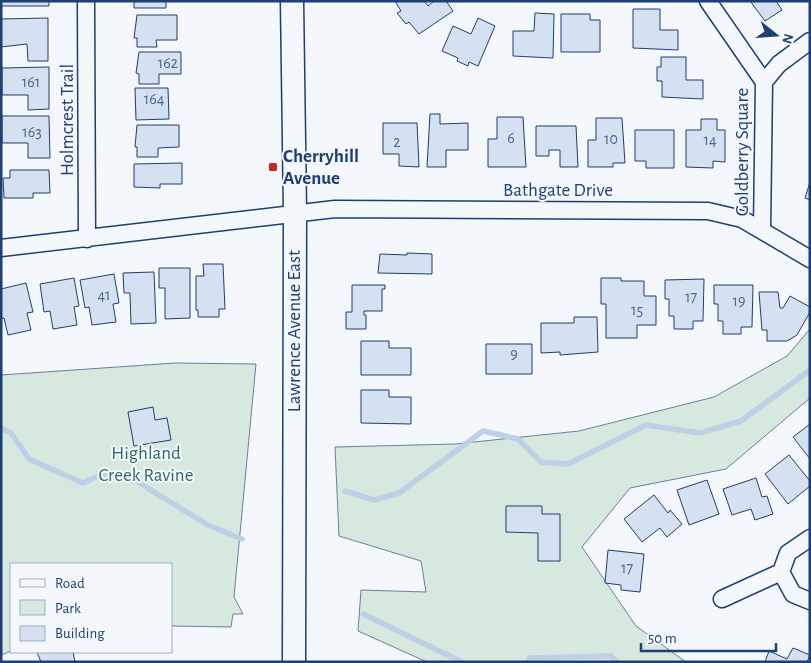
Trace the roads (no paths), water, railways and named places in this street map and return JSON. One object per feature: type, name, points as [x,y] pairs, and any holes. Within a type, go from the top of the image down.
[{"type":"main road","name":"Lawrence Avenue East","points":[[292,1],[295,212],[294,662]]},
{"type":"street","name":"Holmcrest Trail","points":[[86,1],[87,239]]},
{"type":"street","name":"Goldberry Square","points":[[708,1],[764,82],[762,230]]},
{"type":"street","points":[[764,82],[780,64],[810,41]]},
{"type":"street","name":"Bathgate Drive","points":[[295,212],[335,209],[708,211],[742,219],[810,259]]},
{"type":"street","points":[[1,248],[87,239],[295,212]]},
{"type":"street","points":[[722,599],[781,572],[788,553],[810,538]]},
{"type":"street","points":[[781,572],[793,594],[810,602]]},
{"type":"waterway","points":[[345,491],[374,500],[399,493],[483,431],[518,439],[541,462],[568,464],[646,425],[700,433],[741,421],[810,370]]},
{"type":"waterway","points":[[1,428],[11,433],[29,459],[83,483],[100,475],[136,481],[208,525],[242,539]]},
{"type":"waterway","points":[[363,614],[462,662]]},
{"type":"waterway","points":[[528,662],[529,658],[611,656],[617,662]]},
{"type":"place","name":"Cherryhill Avenue","points":[[273,167]]},
{"type":"park label","name":"Highland Creek Ravine","points":[[146,464]]}]
